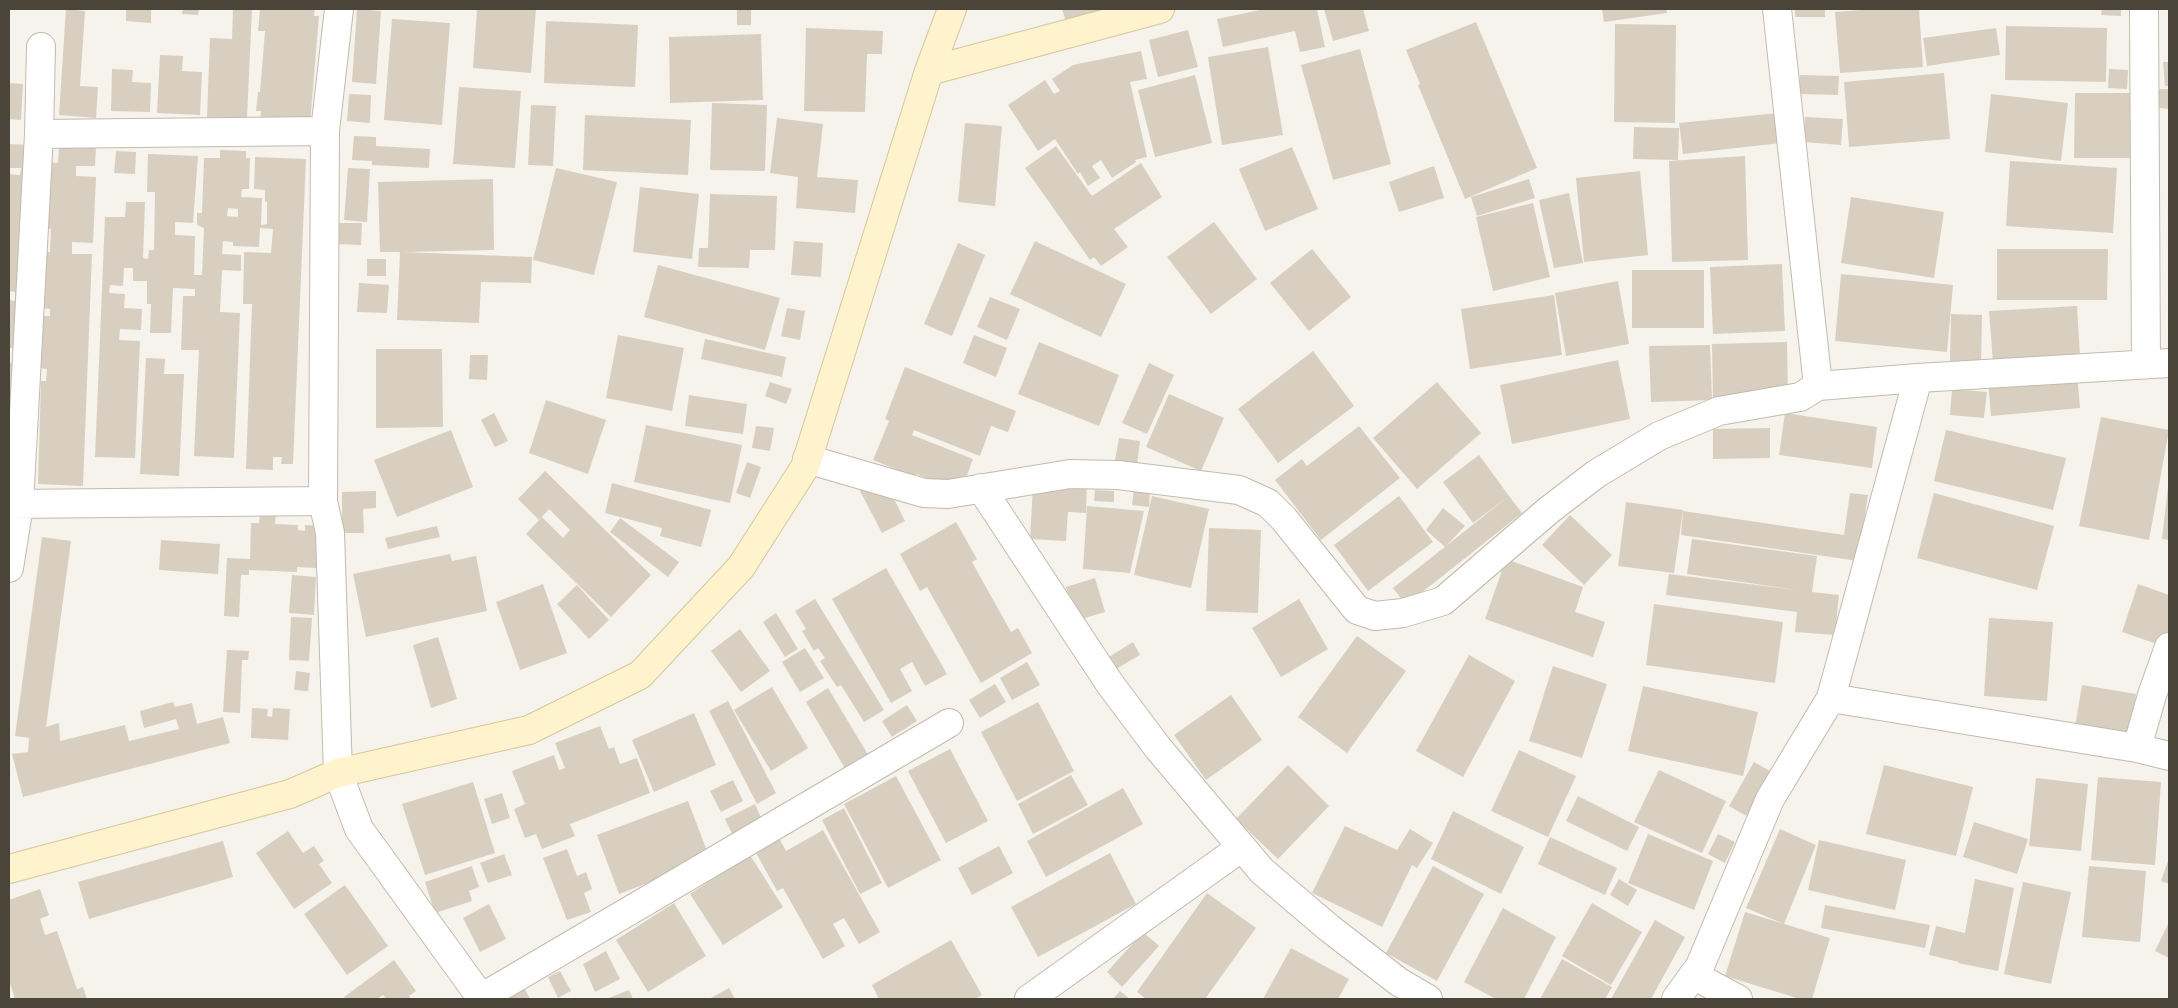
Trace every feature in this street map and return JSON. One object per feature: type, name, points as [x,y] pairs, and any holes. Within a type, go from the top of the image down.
[{"type":"main road","points":[[9,869],[290,794],[338,773],[529,730],[640,675],[741,567],[805,467],[929,71],[952,9]]},
{"type":"main road","points":[[929,71],[1160,9]]},
{"type":"street","points":[[339,9],[324,131],[323,500],[330,533],[338,773],[359,829],[482,999],[949,724]]},
{"type":"street","points":[[1777,9],[1818,386]]},
{"type":"street","points":[[807,459],[924,492],[948,494],[1070,474],[1118,475],[1239,490],[1268,503],[1284,518],[1357,610],[1375,616],[1403,613],[1443,601],[1549,510],[1596,474],[1659,436],[1719,411],[1800,397],[1818,386],[2158,363],[2144,9]]},
{"type":"street","points":[[9,568],[39,134],[41,47]]},
{"type":"street","points":[[39,134],[324,131]]},
{"type":"street","points":[[1676,999],[1700,966],[1770,799],[1831,698],[1918,378]]},
{"type":"street","points":[[981,488],[1110,684],[1158,748],[1262,871],[1329,928],[1399,982],[1428,999]]},
{"type":"street","points":[[14,504],[323,500]]},
{"type":"street","points":[[2137,748],[2152,695],[2169,647]]},
{"type":"street","points":[[1831,698],[2137,748],[2169,756]]},
{"type":"street","points":[[1029,999],[1242,847]]},
{"type":"street","points":[[1693,975],[1738,999]]},
{"type":"building","points":[[66,9],[85,11],[80,86],[98,87],[96,118],[59,115]]},
{"type":"building","points":[[126,9],[151,9],[151,23],[126,21]]},
{"type":"building","points":[[183,9],[199,9],[198,15],[182,14]]},
{"type":"building","points":[[233,9],[252,9],[247,118],[207,117],[210,38],[232,39]]},
{"type":"building","points":[[260,9],[315,9],[314,16],[319,16],[310,124],[260,121],[261,111],[256,111],[258,92],[260,92],[265,31],[258,31]]},
{"type":"building","points":[[357,9],[381,11],[376,84],[352,82]]},
{"type":"building","points":[[477,9],[536,9],[531,73],[473,68]]},
{"type":"building","points":[[737,9],[751,9],[751,25],[737,25]]},
{"type":"building","points":[[1062,9],[1104,9],[1066,22]]},
{"type":"building","points":[[1265,9],[1317,9],[1325,47],[1300,52],[1295,31],[1223,47],[1217,19]]},
{"type":"building","points":[[1324,9],[1363,9],[1369,31],[1333,41]]},
{"type":"building","points":[[1602,9],[1666,9],[1667,13],[1604,22]]},
{"type":"building","points":[[1795,9],[1825,9],[1825,17],[1795,17]]},
{"type":"building","points":[[1874,9],[1919,9],[1923,67],[1840,73],[1835,12]]},
{"type":"building","points":[[2102,9],[2121,9],[2121,16],[2101,15]]},
{"type":"building","points":[[392,19],[450,23],[442,125],[384,120]]},
{"type":"building","points":[[546,21],[638,25],[635,87],[544,83]]},
{"type":"building","points":[[1476,22],[1537,168],[1465,199],[1418,85],[1420,84],[1406,50]]},
{"type":"building","points":[[1615,24],[1676,25],[1675,123],[1614,122]]},
{"type":"building","points":[[2006,26],[2107,28],[2106,82],[2005,80]]},
{"type":"building","points":[[806,28],[883,31],[882,54],[867,54],[865,112],[804,111]]},
{"type":"building","points":[[1996,28],[2000,55],[1927,66],[1923,38]]},
{"type":"building","points":[[1188,30],[1198,67],[1158,77],[1149,40]]},
{"type":"building","points":[[761,34],[763,100],[670,103],[669,37]]},
{"type":"building","points":[[1268,47],[1283,135],[1222,145],[1208,57]]},
{"type":"building","points":[[1360,49],[1391,164],[1333,180],[1301,65]]},
{"type":"building","points":[[1141,51],[1147,79],[1130,82],[1147,157],[1135,160],[1136,162],[1112,178],[1101,160],[1092,166],[1100,178],[1088,186],[1055,139],[1038,151],[1008,105],[1045,80],[1054,94],[1060,91],[1052,79],[1073,65]]},
{"type":"building","points":[[160,55],[183,56],[182,71],[202,72],[200,115],[157,113]]},
{"type":"building","points":[[2163,62],[2169,62],[2169,86],[2165,86]]},
{"type":"building","points":[[112,69],[133,70],[132,82],[151,83],[150,112],[111,111]]},
{"type":"building","points":[[2109,69],[2128,70],[2127,89],[2108,88]]},
{"type":"building","points":[[1944,73],[1950,139],[1849,147],[1844,82]]},
{"type":"building","points":[[1195,75],[1212,143],[1155,157],[1138,90]]},
{"type":"building","points":[[1800,75],[1839,76],[1838,95],[1800,94]]},
{"type":"building","points":[[9,83],[23,84],[21,120],[9,119]]},
{"type":"building","points":[[459,87],[521,91],[515,168],[453,164]]},
{"type":"building","points":[[2159,89],[2169,89],[2169,109],[2159,108]]},
{"type":"building","points":[[2075,93],[2131,93],[2132,158],[2074,158]]},
{"type":"building","points":[[349,94],[371,95],[370,123],[347,121]]},
{"type":"building","points":[[1991,94],[2068,103],[2061,161],[1985,152]]},
{"type":"building","points":[[712,103],[767,105],[765,171],[710,170]]},
{"type":"building","points":[[531,105],[556,106],[553,166],[528,165]]},
{"type":"building","points":[[1778,113],[1781,143],[1683,154],[1679,123]]},
{"type":"building","points":[[585,115],[691,120],[688,175],[583,170]]},
{"type":"building","points":[[1805,117],[1843,119],[1841,145],[1804,142]]},
{"type":"building","points":[[777,118],[823,124],[817,177],[858,180],[855,213],[796,208],[798,177],[770,173]]},
{"type":"building","points":[[965,123],[1002,126],[995,206],[958,202]]},
{"type":"building","points":[[1634,127],[1679,128],[1678,160],[1633,159]]},
{"type":"building","points":[[354,136],[376,137],[376,146],[430,149],[429,168],[372,165],[372,161],[352,160]]},
{"type":"building","points":[[9,144],[27,145],[27,349],[9,348],[9,300],[15,301],[15,292],[9,291],[9,174],[20,175],[21,168],[10,168],[9,172]]},
{"type":"building","points":[[59,146],[96,147],[95,166],[76,166],[76,176],[96,177],[93,243],[72,242],[72,254],[92,254],[83,486],[38,484],[41,381],[46,381],[47,369],[38,368],[40,316],[50,316],[50,309],[42,308],[44,252],[50,252],[51,229],[46,228],[49,162],[58,163]]},
{"type":"building","points":[[1056,146],[1092,196],[1141,163],[1162,197],[1114,229],[1128,247],[1101,266],[1094,257],[1090,260],[1025,168]]},
{"type":"building","points":[[1292,147],[1318,209],[1265,231],[1239,169]]},
{"type":"building","points":[[220,150],[246,151],[246,158],[250,158],[249,189],[242,189],[241,197],[262,198],[261,225],[267,224],[267,202],[265,202],[265,190],[254,189],[255,157],[306,159],[293,464],[281,464],[282,457],[273,457],[273,470],[246,469],[252,304],[243,304],[244,252],[271,253],[273,229],[260,228],[259,247],[233,246],[233,242],[223,241],[222,254],[241,255],[241,271],[222,270],[220,312],[240,313],[234,458],[194,456],[199,350],[181,350],[183,296],[195,296],[195,289],[173,288],[171,333],[150,333],[151,304],[147,304],[147,281],[133,281],[133,268],[124,268],[123,286],[110,285],[109,293],[125,294],[124,308],[142,309],[141,330],[120,329],[119,340],[140,341],[135,458],[95,457],[105,217],[125,217],[126,202],[145,202],[143,258],[148,259],[149,250],[154,250],[155,192],[147,192],[148,154],[198,156],[193,223],[175,222],[175,235],[195,236],[194,275],[202,275],[204,228],[197,225],[197,213],[202,213],[204,158],[220,158]],"holes":[[[228,208],[238,209],[238,217],[227,216]]]},
{"type":"building","points":[[116,151],[136,152],[135,174],[114,173]]},
{"type":"building","points":[[1745,156],[1748,260],[1672,262],[1669,161]]},
{"type":"building","points":[[2010,161],[2117,168],[2113,233],[2006,226]]},
{"type":"building","points":[[1434,166],[1444,198],[1399,212],[1389,182]]},
{"type":"building","points":[[348,168],[370,169],[367,222],[344,220]]},
{"type":"building","points":[[556,168],[617,182],[594,275],[533,260]]},
{"type":"building","points":[[1640,171],[1648,255],[1584,262],[1576,178]]},
{"type":"building","points":[[493,179],[494,250],[403,252],[532,257],[531,283],[481,282],[479,323],[397,320],[400,252],[380,252],[378,182]]},
{"type":"building","points":[[1529,179],[1535,198],[1477,216],[1471,197]]},
{"type":"building","points":[[640,187],[699,194],[692,259],[633,252]]},
{"type":"building","points":[[1569,193],[1583,263],[1554,268],[1539,200]]},
{"type":"building","points":[[710,194],[777,196],[775,250],[750,250],[749,268],[698,267],[699,248],[708,248]]},
{"type":"building","points":[[1851,197],[1944,212],[1934,278],[1841,263]]},
{"type":"building","points":[[1533,203],[1550,277],[1493,291],[1476,217]]},
{"type":"building","points":[[1214,222],[1257,279],[1211,314],[1167,257]]},
{"type":"building","points":[[337,223],[362,223],[361,245],[336,244]]},
{"type":"building","points":[[794,241],[823,243],[821,277],[791,275]]},
{"type":"building","points":[[1035,241],[1126,284],[1101,337],[1010,294]]},
{"type":"building","points":[[958,243],[985,255],[952,336],[924,324]]},
{"type":"building","points":[[1312,249],[1351,297],[1309,331],[1270,283]]},
{"type":"building","points":[[1997,249],[2108,249],[2107,300],[1997,300]]},
{"type":"building","points":[[367,259],[386,259],[386,276],[367,276]]},
{"type":"building","points":[[1782,264],[1785,331],[1713,334],[1710,267]]},
{"type":"building","points":[[658,265],[780,298],[765,350],[644,317]]},
{"type":"building","points":[[1632,270],[1704,270],[1704,328],[1632,328]]},
{"type":"building","points":[[1841,274],[1953,285],[1947,352],[1835,341]]},
{"type":"building","points":[[1618,281],[1629,344],[1566,356],[1555,293]]},
{"type":"building","points":[[359,283],[389,285],[387,313],[357,312]]},
{"type":"building","points":[[1554,295],[1562,355],[1470,369],[1461,309]]},
{"type":"building","points":[[990,297],[1020,309],[1007,340],[977,327]]},
{"type":"building","points":[[2077,306],[2080,356],[1993,362],[1989,311]]},
{"type":"building","points":[[787,308],[805,311],[800,340],[781,336]]},
{"type":"building","points":[[1951,314],[1982,315],[1981,363],[1950,363]]},
{"type":"building","points":[[618,335],[684,348],[672,411],[606,398]]},
{"type":"building","points":[[974,335],[1007,348],[996,377],[963,363]]},
{"type":"building","points":[[705,339],[786,357],[782,377],[701,359]]},
{"type":"building","points":[[1039,342],[1119,375],[1099,426],[1018,394]]},
{"type":"building","points":[[1787,342],[1788,397],[1713,399],[1712,344]]},
{"type":"building","points":[[1710,345],[1712,400],[1651,402],[1649,346]]},
{"type":"building","points":[[376,349],[442,349],[443,427],[376,428]]},
{"type":"building","points":[[1313,351],[1354,406],[1278,463],[1238,409]]},
{"type":"building","points":[[470,355],[488,355],[487,380],[469,379]]},
{"type":"building","points":[[146,358],[165,359],[164,374],[184,374],[179,476],[140,474]]},
{"type":"building","points":[[1618,360],[1630,419],[1512,444],[1500,385]]},
{"type":"building","points":[[9,363],[21,363],[9,458]]},
{"type":"building","points":[[1149,363],[1174,375],[1147,434],[1122,423]]},
{"type":"building","points":[[905,367],[1016,411],[1008,432],[991,426],[980,456],[914,430],[912,435],[973,459],[962,489],[940,480],[939,483],[916,474],[915,477],[873,460],[889,421],[885,419]]},
{"type":"building","points":[[2077,374],[2080,408],[1991,416],[1988,381]]},
{"type":"building","points":[[770,382],[792,389],[786,404],[765,396]]},
{"type":"building","points":[[1437,382],[1481,433],[1417,489],[1373,438]]},
{"type":"building","points":[[1952,389],[1987,392],[1984,418],[1950,415]]},
{"type":"building","points":[[1169,394],[1224,418],[1201,471],[1146,447]]},
{"type":"building","points":[[689,395],[747,404],[743,434],[685,426]]},
{"type":"building","points":[[546,400],[606,420],[588,474],[529,453]]},
{"type":"building","points":[[494,413],[508,441],[495,447],[481,420]]},
{"type":"building","points":[[1785,413],[1877,427],[1872,468],[1779,455]]},
{"type":"building","points":[[2101,417],[2169,430],[2149,540],[2079,526]]},
{"type":"building","points":[[646,425],[742,445],[730,503],[634,482]]},
{"type":"building","points":[[756,426],[774,428],[770,451],[752,448]]},
{"type":"building","points":[[1359,426],[1400,478],[1321,540],[1275,480],[1302,459],[1307,466]]},
{"type":"building","points":[[1770,428],[1770,458],[1713,459],[1713,429]]},
{"type":"building","points":[[451,430],[473,487],[397,517],[374,460]]},
{"type":"building","points":[[1946,430],[2066,458],[2053,510],[1934,481]]},
{"type":"building","points":[[1119,438],[1140,441],[1137,465],[1115,461]]},
{"type":"building","points":[[1479,455],[1509,496],[1473,523],[1443,482]]},
{"type":"building","points":[[747,462],[761,467],[750,498],[736,493]]},
{"type":"building","points":[[545,471],[651,575],[611,617],[526,534],[542,517],[563,538],[570,530],[549,509],[539,520],[518,499]]},
{"type":"building","points":[[1087,479],[1086,513],[1068,512],[1066,541],[1030,539],[1033,486]]},
{"type":"building","points":[[872,482],[888,487],[905,521],[882,533],[859,489]]},
{"type":"building","points":[[612,483],[711,510],[701,547],[660,536],[662,528],[605,513]]},
{"type":"building","points":[[2169,486],[2169,540],[2162,539]]},
{"type":"building","points":[[1134,488],[1150,489],[1149,507],[1132,505]]},
{"type":"building","points":[[1095,490],[1114,491],[1114,502],[1094,501]]},
{"type":"building","points":[[376,491],[376,508],[363,509],[364,533],[342,533],[342,492]]},
{"type":"building","points":[[1850,493],[1868,495],[1858,561],[1681,535],[1683,511],[1844,535]]},
{"type":"building","points":[[1934,493],[2054,526],[2037,590],[1917,558]]},
{"type":"building","points":[[1152,496],[1209,509],[1191,588],[1134,575]]},
{"type":"building","points":[[1399,496],[1433,542],[1368,591],[1334,545]]},
{"type":"building","points":[[1509,496],[1522,513],[1406,605],[1393,588]]},
{"type":"building","points":[[1626,502],[1683,510],[1674,573],[1618,566]]},
{"type":"building","points":[[1087,506],[1144,511],[1130,573],[1083,569]]},
{"type":"building","points":[[1443,508],[1465,526],[1445,547],[1426,530]]},
{"type":"building","points":[[260,514],[276,514],[275,524],[298,525],[298,530],[305,531],[305,525],[318,526],[317,568],[297,567],[297,572],[249,570],[249,575],[241,575],[239,617],[224,616],[227,558],[250,559],[251,523],[259,523]]},
{"type":"building","points":[[1570,515],[1612,555],[1584,585],[1542,545]]},
{"type":"building","points":[[620,518],[679,562],[668,577],[610,532]]},
{"type":"building","points":[[956,522],[977,559],[972,562],[1011,632],[1018,628],[1032,653],[981,683],[927,587],[920,591],[900,554]]},
{"type":"building","points":[[437,526],[440,537],[388,549],[385,538]]},
{"type":"building","points":[[1209,528],[1261,530],[1258,613],[1206,611]]},
{"type":"building","points":[[42,537],[71,541],[46,727],[59,723],[60,741],[125,725],[129,741],[179,729],[176,719],[144,728],[140,711],[173,702],[175,707],[192,703],[197,724],[223,717],[230,743],[23,797],[12,754],[28,752],[29,738],[15,736]]},
{"type":"building","points":[[1692,539],[1817,556],[1812,592],[1839,595],[1835,635],[1795,632],[1797,612],[1666,595],[1669,574],[1797,590],[1687,574]]},
{"type":"building","points":[[161,540],[220,544],[218,574],[159,570]]},
{"type":"building","points":[[450,554],[452,561],[476,556],[487,611],[366,637],[353,574]]},
{"type":"building","points":[[1506,559],[1583,587],[1575,612],[1605,622],[1593,657],[1485,619]]},
{"type":"building","points":[[886,568],[947,674],[925,686],[912,662],[900,669],[912,691],[891,703],[832,599]]},
{"type":"building","points":[[292,575],[316,577],[314,615],[289,613]]},
{"type":"building","points":[[1095,578],[1105,612],[1075,621],[1066,587]]},
{"type":"building","points":[[543,584],[567,653],[520,670],[496,602]]},
{"type":"building","points":[[2138,584],[2169,595],[2169,638],[2166,647],[2122,632]]},
{"type":"building","points":[[577,585],[609,620],[589,639],[557,604]]},
{"type":"building","points":[[815,599],[884,710],[864,722],[841,685],[837,687],[820,661],[825,658],[818,648],[814,651],[802,631],[806,629],[795,611]]},
{"type":"building","points":[[1299,599],[1328,649],[1281,677],[1252,628]]},
{"type":"building","points":[[1654,604],[1783,622],[1775,683],[1646,665]]},
{"type":"building","points":[[776,613],[798,649],[785,657],[763,622]]},
{"type":"building","points":[[291,617],[312,618],[309,661],[289,660]]},
{"type":"building","points":[[1989,618],[2053,622],[2047,701],[1984,696]]},
{"type":"building","points":[[740,629],[770,671],[741,692],[711,651]]},
{"type":"building","points":[[1357,636],[1406,671],[1347,753],[1298,717]]},
{"type":"building","points":[[438,637],[457,699],[431,708],[413,645]]},
{"type":"building","points":[[1133,642],[1140,655],[1111,672],[1104,660]]},
{"type":"building","points":[[805,648],[824,678],[800,692],[782,662]]},
{"type":"building","points":[[227,650],[249,651],[248,660],[242,660],[240,713],[223,712]]},
{"type":"building","points":[[1469,655],[1515,681],[1463,777],[1416,751]]},
{"type":"building","points":[[1027,662],[1040,685],[1012,700],[1000,678]]},
{"type":"building","points":[[1553,666],[1607,684],[1582,758],[1529,741]]},
{"type":"building","points":[[296,671],[310,673],[308,691],[294,690]]},
{"type":"building","points":[[995,684],[1006,702],[980,718],[969,700]]},
{"type":"building","points":[[2082,685],[2136,694],[2129,737],[2075,727]]},
{"type":"building","points":[[1643,686],[1758,712],[1743,776],[1628,751]]},
{"type":"building","points":[[772,687],[808,748],[771,771],[734,710]]},
{"type":"building","points":[[828,688],[870,758],[847,772],[806,702]]},
{"type":"building","points":[[1231,695],[1262,740],[1206,780],[1174,735]]},
{"type":"building","points":[[728,701],[776,793],[757,804],[709,711]]},
{"type":"building","points":[[1038,702],[1074,771],[1017,801],[981,732]]},
{"type":"building","points":[[907,705],[917,721],[892,737],[882,721]]},
{"type":"building","points":[[252,708],[268,709],[267,716],[272,717],[273,708],[290,709],[288,740],[251,738]]},
{"type":"building","points":[[694,713],[716,765],[654,792],[632,740]]},
{"type":"building","points":[[600,726],[609,749],[614,747],[620,764],[637,758],[650,793],[570,824],[575,836],[542,849],[536,834],[525,838],[514,809],[525,804],[512,771],[554,755],[559,770],[565,768],[555,743]]},
{"type":"building","points":[[950,749],[988,821],[946,843],[908,771]]},
{"type":"building","points":[[1519,750],[1576,776],[1548,837],[1491,811]]},
{"type":"building","points":[[1754,762],[1777,775],[1752,819],[1729,806]]},
{"type":"building","points":[[1288,765],[1329,806],[1278,859],[1236,819]]},
{"type":"building","points":[[1884,765],[1973,787],[1956,856],[1866,834]]},
{"type":"building","points":[[1659,770],[1726,801],[1702,853],[1634,822]]},
{"type":"building","points":[[1071,775],[1088,805],[1033,834],[1018,804]]},
{"type":"building","points":[[896,776],[941,860],[888,888],[844,804]]},
{"type":"building","points":[[2098,777],[2161,782],[2155,865],[2091,860]]},
{"type":"building","points":[[2036,778],[2088,784],[2081,851],[2029,846]]},
{"type":"building","points":[[733,780],[743,801],[721,812],[710,791]]},
{"type":"building","points":[[473,782],[495,853],[425,875],[402,804]]},
{"type":"building","points":[[1123,788],[1143,824],[1046,877],[1027,841]]},
{"type":"building","points":[[502,793],[510,818],[492,824],[484,799]]},
{"type":"building","points":[[1578,796],[1639,827],[1627,851],[1566,821]]},
{"type":"building","points":[[688,801],[710,859],[619,894],[597,835]]},
{"type":"building","points":[[755,804],[763,822],[733,836],[725,819]]},
{"type":"building","points":[[844,808],[882,883],[860,894],[822,820]]},
{"type":"building","points":[[1453,811],[1524,847],[1501,894],[1431,859]]},
{"type":"building","points":[[1974,822],[2028,839],[2017,874],[1963,857]]},
{"type":"building","points":[[1345,826],[1397,850],[1410,829],[1433,843],[1417,868],[1412,865],[1382,927],[1312,893]]},
{"type":"building","points":[[1780,829],[1816,845],[1784,924],[1746,908]]},
{"type":"building","points":[[823,830],[880,932],[859,944],[844,918],[833,924],[845,946],[823,959],[783,888],[777,891],[755,851],[779,838],[786,851]]},
{"type":"building","points":[[288,831],[303,853],[314,846],[324,861],[319,864],[332,883],[294,909],[256,853]]},
{"type":"building","points":[[1648,834],[1713,861],[1694,910],[1628,883]]},
{"type":"building","points":[[1718,834],[1735,842],[1725,863],[1708,854]]},
{"type":"building","points":[[1550,837],[1617,868],[1605,895],[1538,864]]},
{"type":"building","points":[[1819,840],[1906,860],[1895,910],[1808,890]]},
{"type":"building","points":[[223,841],[233,877],[89,919],[78,882]]},
{"type":"building","points":[[999,846],[1013,873],[972,895],[958,868]]},
{"type":"building","points":[[567,849],[577,876],[586,872],[592,889],[584,893],[591,912],[567,920],[543,858]]},
{"type":"building","points":[[1110,853],[1136,904],[1038,957],[1011,907]]},
{"type":"building","points":[[504,854],[512,875],[488,883],[480,863]]},
{"type":"building","points":[[750,855],[783,907],[723,945],[690,894]]},
{"type":"building","points":[[2169,858],[2169,884],[2161,881]]},
{"type":"building","points":[[472,866],[479,887],[469,891],[472,901],[435,913],[425,882]]},
{"type":"building","points":[[1433,866],[1484,894],[1437,981],[1386,953]]},
{"type":"building","points":[[2089,866],[2146,871],[2140,942],[2082,937]]},
{"type":"building","points":[[1619,879],[1637,890],[1628,906],[1610,895]]},
{"type":"building","points":[[1975,879],[2014,888],[1998,971],[1929,955],[1936,926],[1965,933]]},
{"type":"building","points":[[2023,882],[2071,892],[2051,984],[2004,974]]},
{"type":"building","points":[[345,885],[388,946],[347,975],[304,914]]},
{"type":"building","points":[[40,889],[49,915],[40,919],[45,935],[57,931],[77,989],[83,987],[87,999],[15,999],[9,980],[9,900]]},
{"type":"building","points":[[1207,893],[1256,928],[1205,999],[1146,999],[1137,992]]},
{"type":"building","points":[[674,903],[706,956],[648,992],[616,940]]},
{"type":"building","points":[[1592,903],[1642,932],[1611,985],[1562,956]]},
{"type":"building","points":[[489,904],[506,939],[480,952],[463,918]]},
{"type":"building","points":[[1825,905],[1930,925],[1925,948],[1821,928]]},
{"type":"building","points":[[1503,908],[1556,937],[1524,999],[1496,999],[1464,982]]},
{"type":"building","points":[[1745,912],[1830,938],[1812,999],[1800,999],[1725,976]]},
{"type":"building","points":[[1655,920],[1685,937],[1651,999],[1611,999]]},
{"type":"building","points":[[2169,922],[2169,958],[2155,951]]},
{"type":"building","points":[[1143,932],[1159,946],[1122,987],[1107,972]]},
{"type":"building","points":[[951,940],[982,995],[975,999],[879,999],[872,985]]},
{"type":"building","points":[[1291,948],[1349,979],[1338,999],[1263,999]]},
{"type":"building","points":[[606,951],[620,979],[595,992],[583,964]]},
{"type":"building","points":[[1562,959],[1612,987],[1605,999],[1540,999]]},
{"type":"building","points":[[394,960],[416,991],[409,996],[411,999],[386,999],[383,995],[377,999],[346,999],[344,997]]},
{"type":"building","points":[[560,971],[571,991],[558,998],[548,977]]},
{"type":"building","points":[[729,988],[735,999],[709,999]]},
{"type":"building","points":[[525,989],[530,999],[505,999]]},
{"type":"building","points":[[629,990],[633,999],[606,999]]},
{"type":"building","points":[[1120,991],[1130,999],[1113,999]]}]
